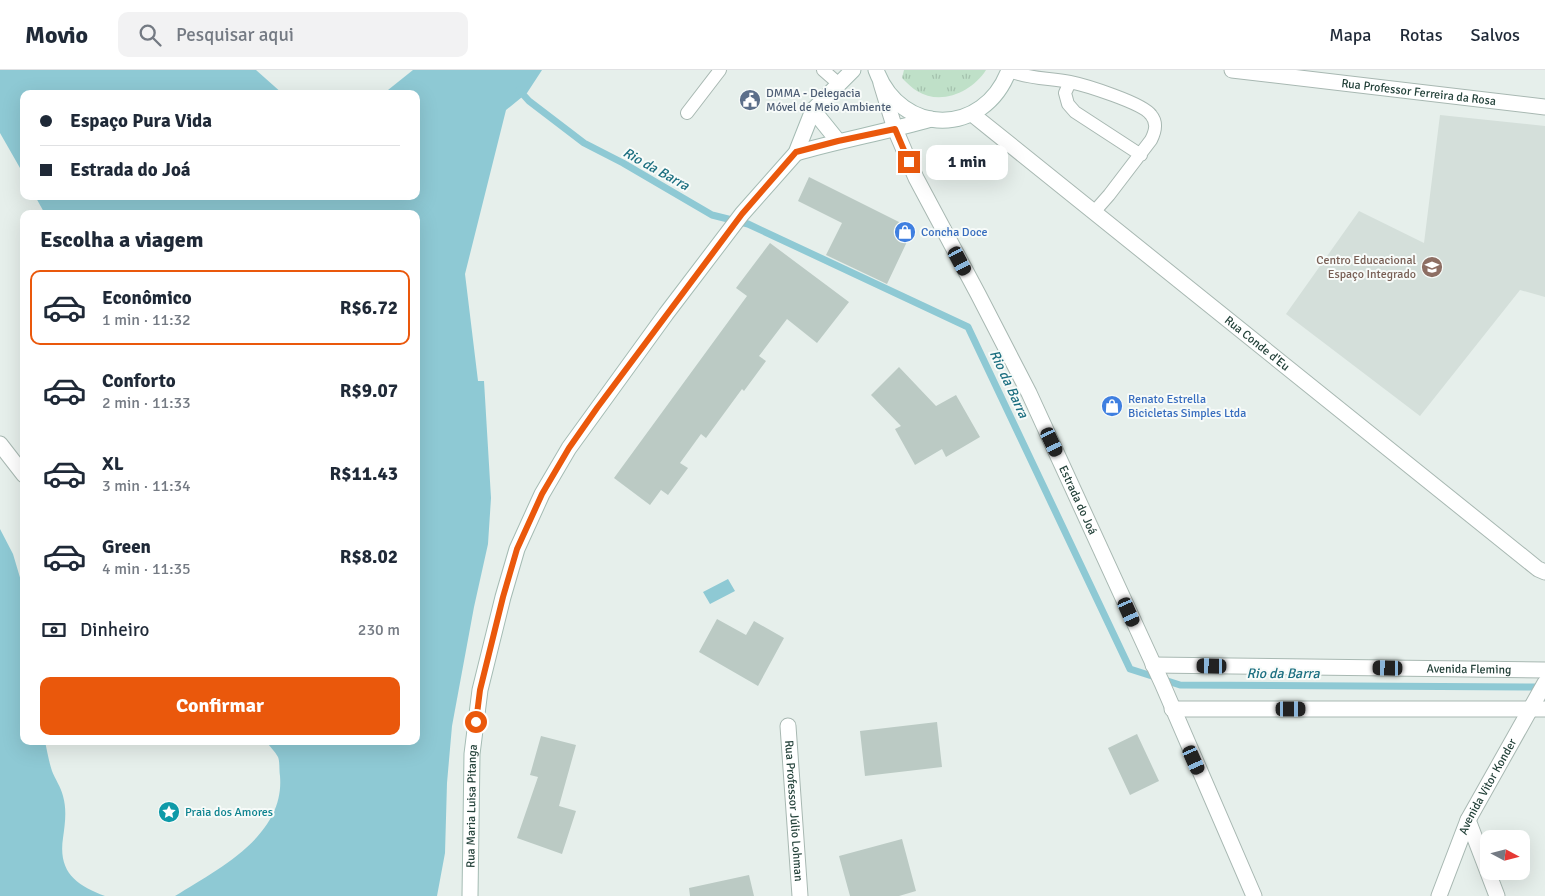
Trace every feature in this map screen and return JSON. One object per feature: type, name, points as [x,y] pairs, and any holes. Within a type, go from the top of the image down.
[{"type":"street","name":"Rua Maria Luisa Pitanga","points":[[470,896],[472,754],[480,690],[517,549],[542,494],[569,448],[660,322],[742,214],[796,152],[813,110],[853,70]]},
{"type":"street","points":[[796,152],[931,120],[952,120],[972,114],[995,96],[1009,70]]},
{"type":"street","name":"Rua Professor Ferreira da Rosa","points":[[1232,70],[1545,107]]},
{"type":"street","points":[[878,76],[889,96],[901,107],[915,115],[931,120]]},
{"type":"street","name":"Estrada do Joá","points":[[878,76],[895,129],[916,178],[1029,393],[1171,705],[1254,896]]},
{"type":"street","points":[[813,110],[838,141]]},
{"type":"street","name":"Rua Conde d'Eu","points":[[972,114],[1538,569],[1545,572]]},
{"type":"street","points":[[0,444],[20,470]]},
{"type":"street","name":"Avenida Fleming","points":[[1154,668],[1545,670]]},
{"type":"street","name":"Avenida Vitor Konder","points":[[1439,896],[1468,820],[1536,706],[1545,683]]},
{"type":"street","points":[[1171,705],[1536,706]]},
{"type":"street","name":"Rua Professor Júlio Lohman","points":[[788,726],[800,896]]},
{"type":"street","points":[[1468,820],[1497,896]]},
{"type":"lane","points":[[686,113],[720,70]]},
{"type":"lane","points":[[823,70],[839,84]]},
{"type":"lane","points":[[1009,70],[1026,77],[1070,82],[1137,104],[1151,113],[1155,121],[1155,131],[1151,140],[1094,212]]},
{"type":"lane","points":[[1070,82],[1065,93],[1068,104],[1075,112],[1141,155]]},
{"type":"shaded area","name":"Centro Educacional Espaço Integrado","points":[[1440,115],[1545,126],[1545,297],[1520,290],[1420,416],[1286,314],[1359,211],[1424,243]]},
{"type":"green space","points":[[904,70],[986,70],[973,85],[964,90],[946,97],[936,97],[926,95],[911,87],[902,78]]},
{"type":"water","points":[[0,70],[256,70],[278,90],[20,90],[20,168],[0,133]]},
{"type":"water","points":[[413,70],[542,70],[527,93],[506,110],[465,274],[478,381],[484,381],[491,498],[488,544],[474,607],[452,726],[447,783],[445,853],[437,896],[175,896],[228,862],[246,848],[272,816],[279,797],[280,776],[279,759],[269,745],[420,745],[420,210],[43,210],[37,200],[420,200],[420,90],[388,90]]},
{"type":"water","points":[[0,529],[13,554],[20,578],[20,745],[46,745],[52,771],[61,789],[65,806],[62,850],[66,868],[78,882],[105,896],[0,896]]},
{"type":"water","points":[[728,579],[735,591],[710,604],[703,592]]},
{"type":"building","points":[[809,177],[913,229],[887,284],[826,255],[842,223],[798,201]]},
{"type":"building","points":[[770,243],[849,302],[817,343],[787,319],[759,356],[766,361],[744,391],[742,389],[706,438],[701,434],[680,463],[688,468],[668,495],[661,490],[650,505],[614,478],[747,296],[736,288]]},
{"type":"building","points":[[899,367],[936,406],[956,395],[980,437],[946,457],[942,449],[915,465],[895,429],[901,426],[871,395]]},
{"type":"building","points":[[717,619],[746,635],[754,621],[784,638],[758,686],[699,652]]},
{"type":"building","points":[[937,722],[942,767],[865,776],[860,731]]},
{"type":"building","points":[[1137,734],[1159,781],[1130,795],[1108,748]]},
{"type":"building","points":[[541,736],[576,745],[559,806],[576,811],[562,854],[517,838],[538,777],[530,775]]},
{"type":"building","points":[[902,839],[916,891],[899,896],[850,896],[839,856]]},
{"type":"building","points":[[749,875],[754,896],[690,896],[689,888]]},
{"type":"waterway","name":"Rio da Barra","points":[[519,90],[529,101],[584,143],[623,163],[712,215],[748,224],[968,327],[1130,669],[1180,685],[1542,687]]},
{"type":"place","name":"DMMA - Delegacia Móvel de Meio Ambiente","points":[[750,100]]},
{"type":"place","name":"Concha Doce","points":[[905,232]]},
{"type":"place","name":"Centro Educacional Espaço Integrado","points":[[1432,267]]},
{"type":"place","name":"Renato Estrella Bicicletas Simples Ltda","points":[[1112,406]]},
{"type":"place","name":"Praia dos Amores","points":[[169,812]]},
{"type":"route","points":[[476,722],[480,690],[503,597],[517,549],[542,494],[569,448],[597,408],[742,214],[796,152],[895,129],[909,162]]}]
